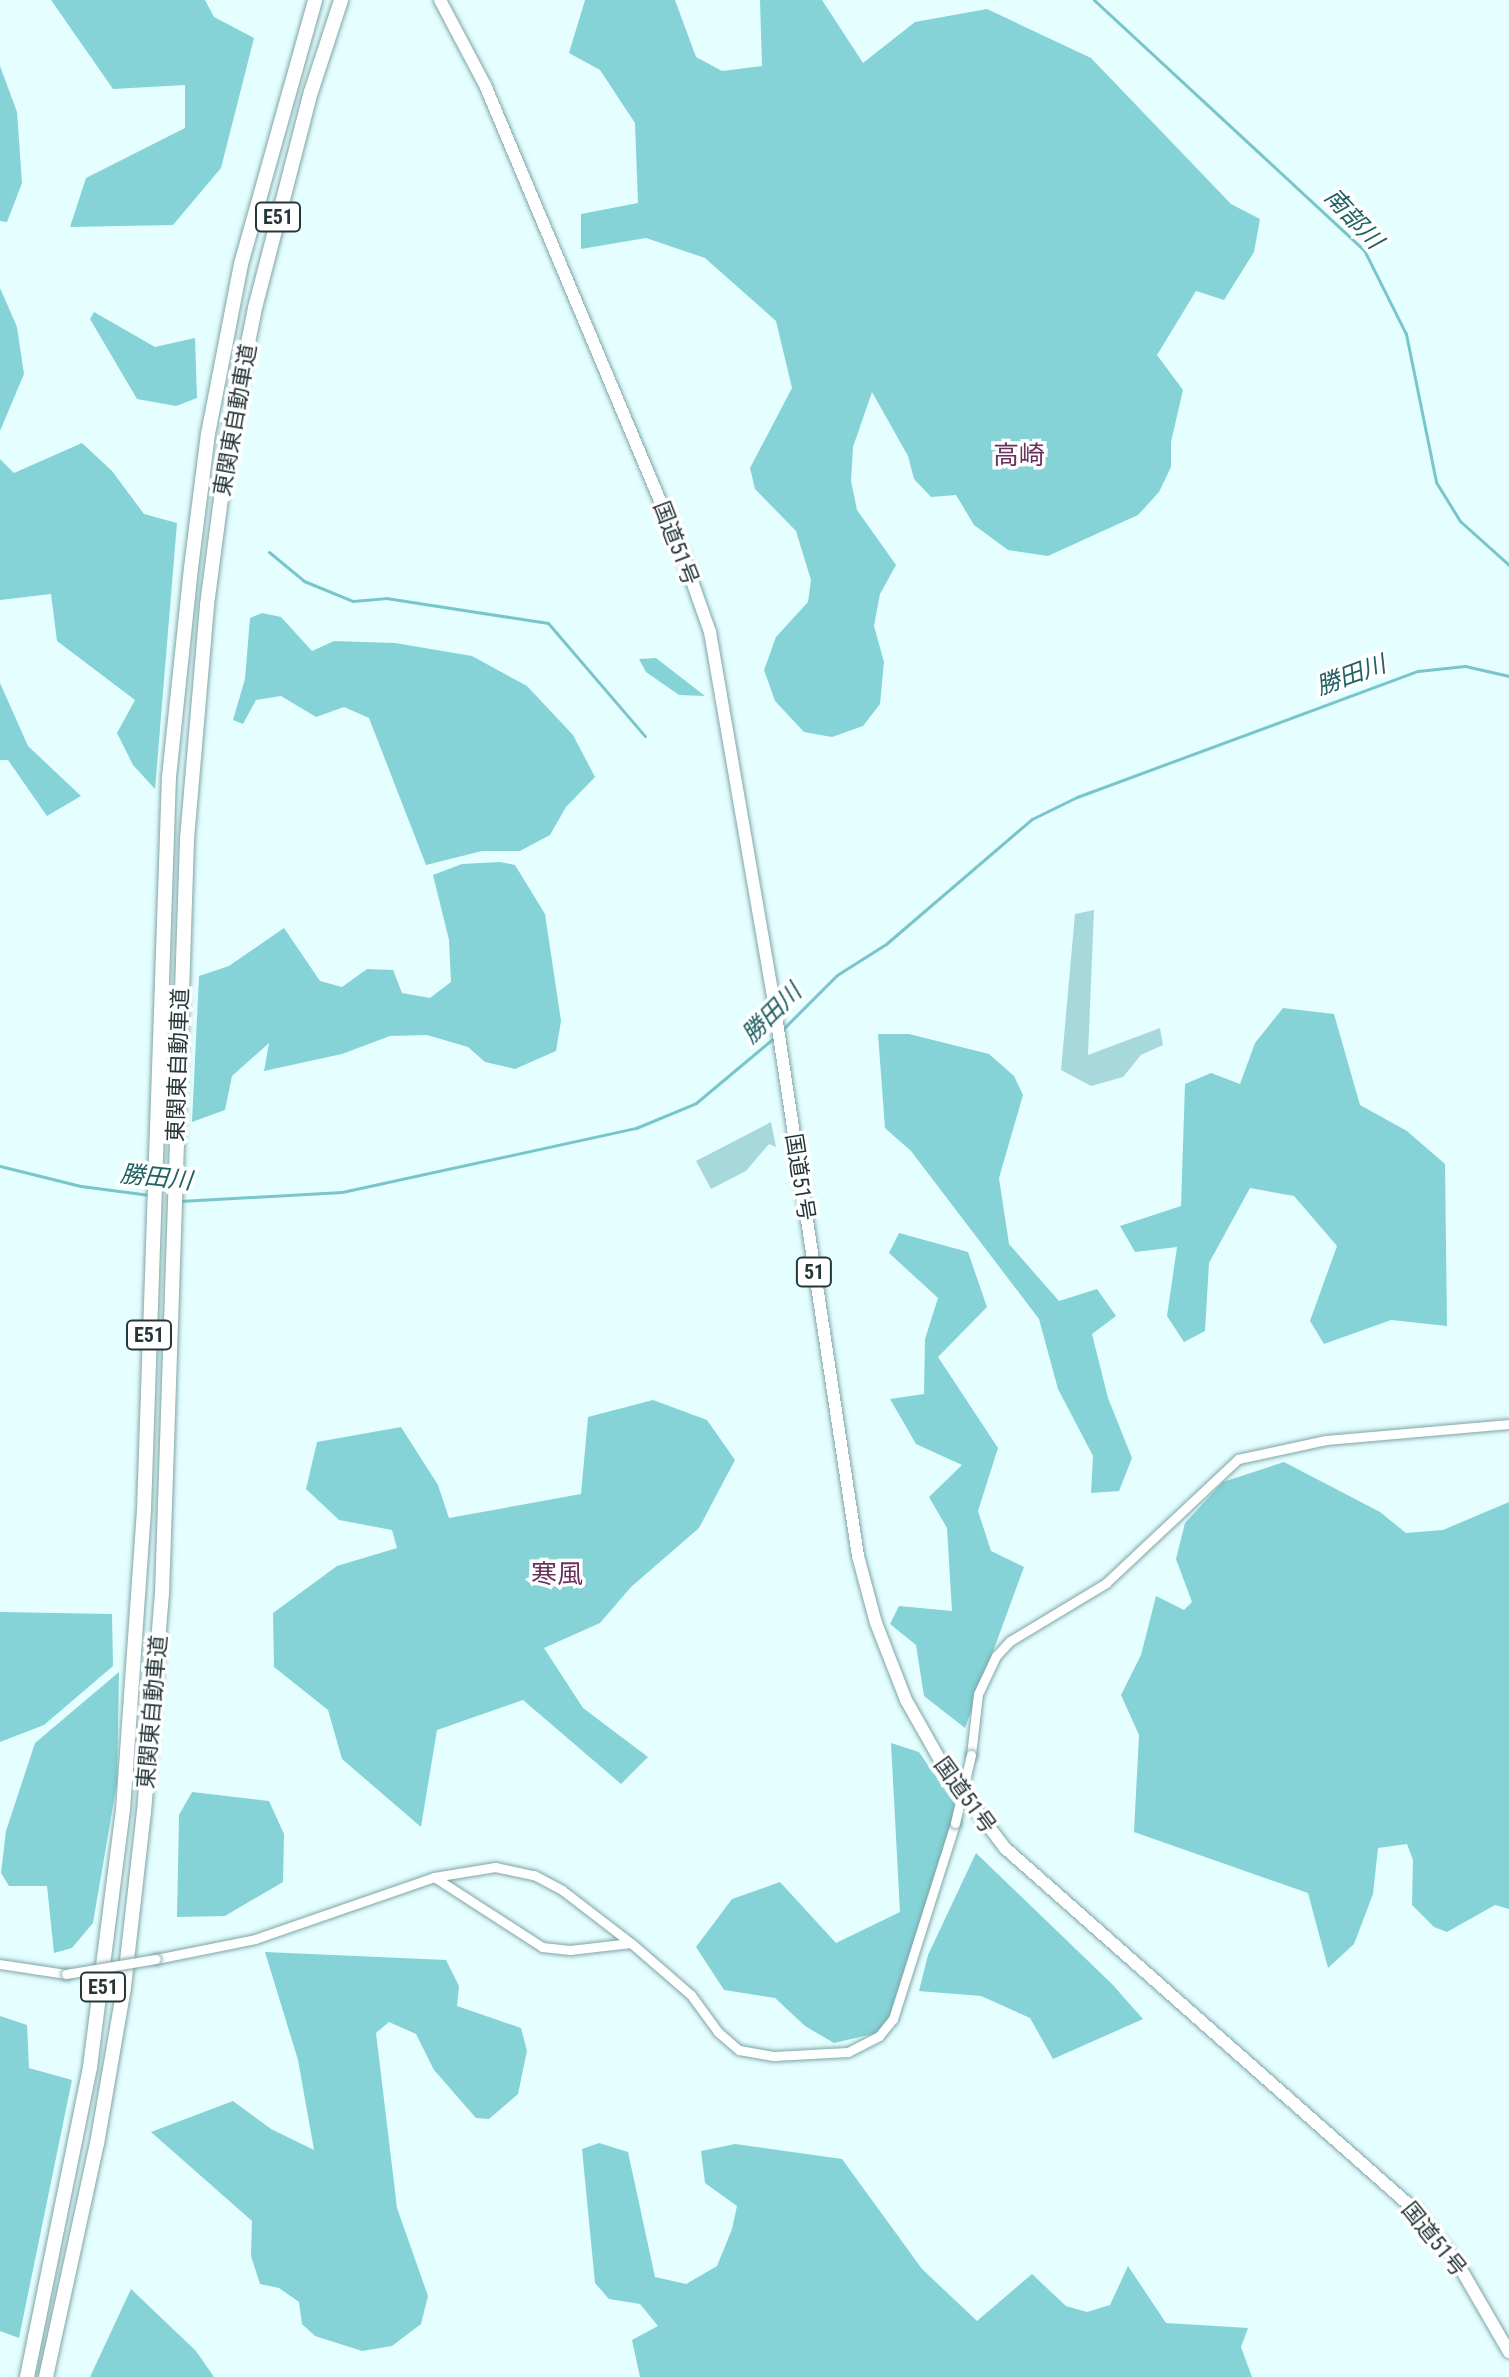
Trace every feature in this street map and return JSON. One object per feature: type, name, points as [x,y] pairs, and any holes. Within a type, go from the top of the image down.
[{"type":"highway","name":"東関東自動車道","points":[[27,2377],[104,1983],[140,1592],[169,777],[191,568],[208,434],[254,210],[315,0]]},
{"type":"highway","name":"東関東自動車道","points":[[46,2377],[97,2144],[124,1987],[162,1594],[187,839],[207,605],[229,438],[270,248],[341,0]]},
{"type":"highway","name":"国道51号","points":[[440,0],[485,85],[682,553],[710,632],[773,996],[858,1556],[876,1623],[906,1700],[945,1769],[1005,1848],[1417,2212],[1458,2264],[1509,2352]]},
{"type":"street","points":[[0,1964],[66,1974],[156,1959],[255,1939],[434,1877],[495,1867],[534,1875],[562,1890],[631,1943],[691,1995],[739,2050],[774,2056],[864,2046],[893,2019],[955,1823],[971,1755],[978,1694],[996,1656],[1010,1641],[1106,1583],[1238,1459],[1273,1447],[1326,1440],[1509,1424]]},
{"type":"street","points":[[434,1877],[542,1947],[570,1950],[631,1943]]},
{"type":"shaded area","points":[[51,0],[205,0],[214,17],[254,38],[221,168],[173,225],[70,227],[86,178],[185,128],[185,85],[113,89]]},
{"type":"shaded area","points":[[585,0],[675,0],[696,57],[722,71],[762,66],[760,0],[822,0],[863,63],[915,22],[987,9],[1091,58],[1231,204],[1260,219],[1254,252],[1224,300],[1196,291],[1157,355],[1183,390],[1171,442],[1171,467],[1159,492],[1138,515],[1048,556],[1008,550],[974,525],[956,495],[931,497],[914,479],[908,456],[872,392],[853,447],[851,481],[857,510],[896,565],[880,594],[874,626],[884,662],[880,704],[863,726],[832,737],[804,732],[775,701],[764,670],[776,637],[808,602],[811,580],[796,531],[755,489],[750,468],[792,388],[776,321],[705,258],[646,238],[581,249],[581,214],[638,203],[635,123],[600,70],[569,53]]},
{"type":"shaded area","points":[[0,66],[17,112],[22,183],[7,222],[0,221]]},
{"type":"shaded area","points":[[0,288],[17,327],[24,374],[0,431]]},
{"type":"shaded area","points":[[94,312],[155,347],[195,338],[197,398],[176,406],[137,399],[90,319]]},
{"type":"shaded area","points":[[82,443],[112,471],[144,514],[177,523],[155,789],[133,765],[117,733],[135,700],[57,641],[51,594],[0,600],[0,459],[14,473]]},
{"type":"shaded area","points":[[262,613],[281,617],[312,651],[334,641],[395,643],[472,656],[527,686],[573,735],[595,777],[566,807],[550,835],[520,851],[482,851],[426,865],[369,718],[344,707],[316,717],[281,696],[256,700],[243,724],[233,720],[245,679],[250,618]]},
{"type":"shaded area","points":[[656,658],[705,696],[679,695],[646,672],[639,659]]},
{"type":"shaded area","points":[[0,683],[28,746],[81,796],[47,816],[8,760],[0,760]]},
{"type":"shaded area","points":[[500,862],[515,865],[545,914],[561,1021],[556,1051],[515,1069],[485,1062],[468,1047],[427,1035],[390,1036],[342,1054],[264,1071],[269,1043],[232,1076],[225,1110],[192,1122],[199,976],[229,966],[284,928],[320,981],[342,987],[367,969],[393,970],[402,993],[430,998],[451,982],[449,940],[433,875],[462,864]]},
{"type":"shaded area","points":[[1094,910],[1088,1055],[1160,1028],[1163,1045],[1141,1055],[1123,1077],[1091,1086],[1061,1070],[1075,914]]},
{"type":"shaded area","points":[[1283,1008],[1334,1014],[1360,1105],[1407,1131],[1445,1164],[1447,1326],[1391,1320],[1324,1344],[1310,1321],[1337,1246],[1294,1196],[1250,1188],[1209,1263],[1205,1331],[1184,1342],[1167,1316],[1177,1247],[1135,1252],[1120,1226],[1181,1206],[1185,1084],[1211,1073],[1240,1084],[1255,1043]]},
{"type":"shaded area","points":[[878,1034],[909,1034],[989,1054],[1014,1076],[1023,1095],[999,1178],[1009,1244],[1059,1301],[1097,1289],[1116,1316],[1092,1334],[1108,1398],[1132,1458],[1119,1491],[1091,1493],[1093,1456],[1058,1389],[1039,1319],[911,1151],[885,1128]]},
{"type":"shaded area","points":[[771,1122],[776,1147],[769,1144],[746,1171],[711,1189],[696,1161]]},
{"type":"shaded area","points":[[899,1233],[968,1252],[987,1307],[938,1357],[998,1448],[978,1511],[991,1551],[1024,1567],[965,1728],[924,1696],[916,1645],[890,1624],[899,1606],[952,1611],[947,1528],[929,1497],[962,1465],[916,1444],[890,1399],[924,1394],[925,1339],[938,1298],[889,1253]]},
{"type":"shaded area","points":[[653,1400],[707,1420],[735,1460],[699,1528],[631,1587],[600,1623],[544,1648],[583,1708],[648,1757],[621,1784],[523,1700],[437,1730],[421,1827],[342,1759],[328,1710],[274,1667],[273,1613],[337,1566],[397,1548],[392,1530],[339,1520],[306,1489],[317,1442],[401,1427],[438,1485],[449,1518],[581,1494],[588,1417]]},
{"type":"shaded area","points":[[1284,1462],[1380,1512],[1406,1533],[1443,1530],[1509,1502],[1509,1909],[1495,1905],[1447,1932],[1434,1927],[1412,1905],[1413,1860],[1407,1844],[1378,1848],[1373,1894],[1354,1944],[1328,1968],[1308,1893],[1134,1832],[1139,1735],[1121,1695],[1141,1655],[1156,1596],[1184,1610],[1192,1602],[1176,1559],[1185,1523],[1223,1482]]},
{"type":"shaded area","points":[[0,1612],[112,1614],[113,1666],[44,1725],[0,1742]]},
{"type":"shaded area","points":[[119,1672],[117,1782],[93,1923],[72,1948],[54,1953],[47,1886],[9,1886],[1,1873],[6,1831],[35,1743]]},
{"type":"shaded area","points":[[891,1743],[919,1752],[958,1809],[886,2031],[834,2043],[805,2026],[775,1998],[724,1990],[696,1947],[732,1899],[780,1882],[836,1943],[900,1912]]},
{"type":"shaded area","points":[[192,1792],[269,1801],[284,1834],[283,1882],[225,1916],[177,1917],[179,1815]]},
{"type":"shaded area","points":[[976,1853],[1112,1984],[1143,2019],[1053,2059],[1030,2018],[981,1996],[919,1991],[928,1955]]},
{"type":"shaded area","points":[[265,1952],[446,1960],[459,1986],[457,2006],[521,2028],[527,2051],[518,2094],[489,2119],[476,2118],[434,2070],[416,2034],[389,2022],[376,2033],[397,2208],[428,2296],[421,2324],[392,2346],[362,2351],[315,2336],[302,2324],[299,2302],[279,2288],[260,2284],[251,2256],[252,2221],[151,2132],[233,2101],[271,2129],[314,2150],[298,2060]]},
{"type":"shaded area","points":[[0,2016],[27,2025],[29,2068],[72,2080],[19,2338],[0,2331]]},
{"type":"shaded area","points":[[599,2143],[628,2152],[655,2277],[686,2284],[717,2266],[732,2229],[737,2206],[705,2183],[701,2151],[735,2144],[842,2159],[922,2269],[977,2321],[1032,2274],[1066,2306],[1087,2312],[1110,2305],[1128,2266],[1166,2323],[1248,2328],[1241,2347],[1252,2377],[640,2377],[632,2340],[658,2326],[640,2304],[609,2299],[595,2283],[582,2149]]},
{"type":"shaded area","points":[[131,2289],[196,2351],[214,2377],[90,2377]]},
{"type":"waterway","name":"南部川","points":[[1094,0],[1364,250],[1406,334],[1436,482],[1460,521],[1509,565]]},
{"type":"waterway","points":[[269,552],[304,581],[353,601],[386,598],[548,623],[645,736]]},
{"type":"waterway","name":"勝田川","points":[[783,1029],[837,975],[886,944],[1032,819],[1077,797],[1418,671],[1465,666],[1509,676]]},
{"type":"waterway","name":"勝田川","points":[[180,1201],[342,1192],[636,1128],[696,1103],[775,1037]]},
{"type":"waterway","name":"勝田川","points":[[0,1166],[81,1186],[149,1195]]},
{"type":"district","name":"高崎","points":[[1019,456]]},
{"type":"district","name":"寒風","points":[[557,1575]]}]
